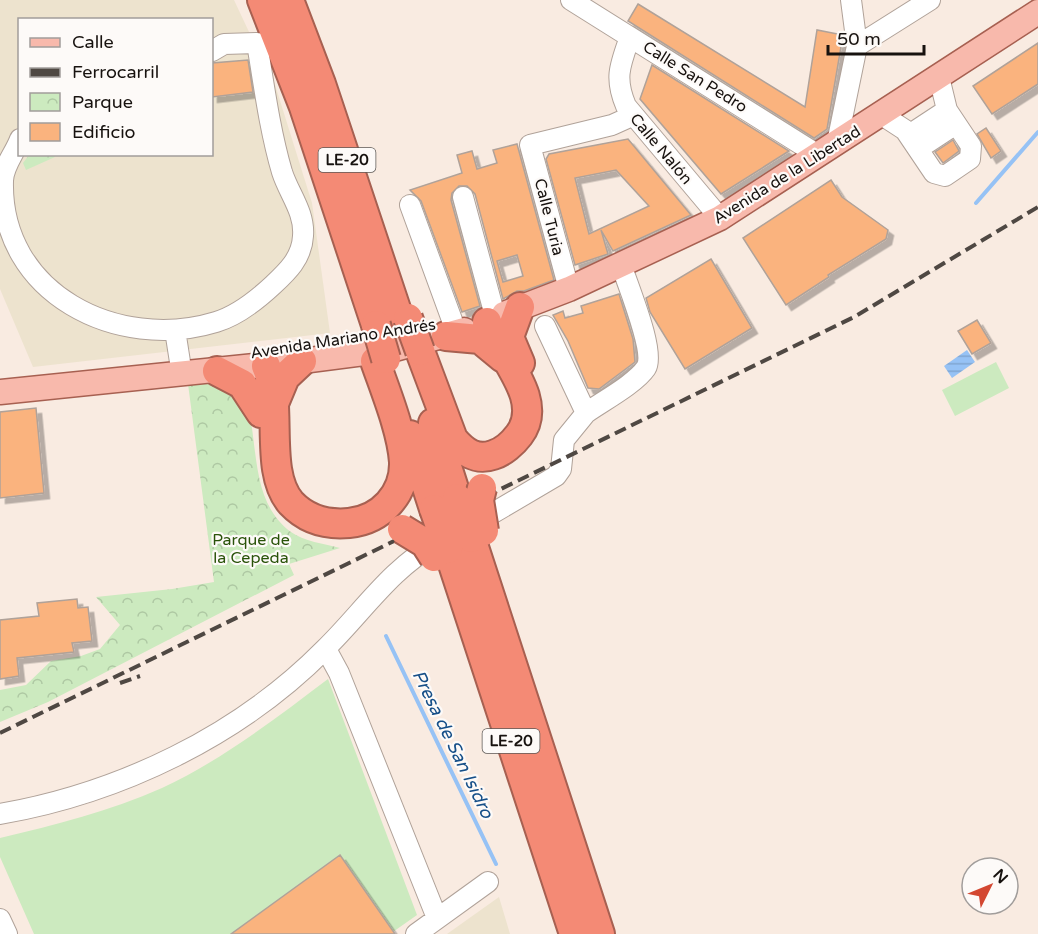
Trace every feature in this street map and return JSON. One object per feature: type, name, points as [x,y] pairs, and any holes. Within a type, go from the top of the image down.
[{"type":"highway","name":"LE-20","points":[[262,0],[304,107],[381,326],[398,356],[458,498],[450,547],[547,773],[600,934]]},
{"type":"highway","name":"LE-20","points":[[289,0],[351,171],[381,326]]},
{"type":"highway","points":[[458,498],[524,447],[533,436],[537,423],[539,407],[536,392],[510,356],[494,341],[482,318]]},
{"type":"highway","points":[[398,356],[461,449],[482,458],[495,455],[507,447],[524,428],[528,405],[510,356],[480,339],[482,318]]},
{"type":"highway","points":[[217,371],[242,384],[268,407],[278,466],[290,502],[312,518],[325,523],[354,523],[370,518],[394,498],[402,481],[404,461],[398,356]]},
{"type":"highway","points":[[258,362],[273,384],[268,407],[267,475],[270,488],[285,513],[312,530],[345,535],[389,525],[402,529],[425,543],[450,547]]},
{"type":"highway","points":[[268,407],[285,377],[302,362]]},
{"type":"highway","points":[[458,498],[480,500],[450,547],[483,689],[534,811],[574,934]]},
{"type":"main road","name":"Avenida de la Libertad","points":[[482,318],[569,289],[720,218],[1038,12]]},
{"type":"main road","name":"Avenida Mariano Andrés","points":[[0,392],[217,371],[272,357],[350,346],[381,326],[428,327],[482,318]]},
{"type":"main road","name":"Avenida Mariano Andrés","points":[[0,392],[85,372],[180,362],[302,362],[395,349],[482,318]]},
{"type":"main road","name":"Avenida Mariano Andrés","points":[[73,385],[94,377],[173,368],[180,362]]},
{"type":"street","name":"Calle San Pedro","points":[[571,0],[630,37],[827,149]]},
{"type":"street","points":[[827,149],[857,46],[851,0]]},
{"type":"street","points":[[857,46],[930,0]]},
{"type":"street","name":"Calle Nalón","points":[[630,37],[618,71],[619,89],[632,116],[720,218]]},
{"type":"street","points":[[18,144],[3,179],[6,218],[14,241],[33,273],[48,289],[63,300],[107,323],[131,328],[175,330],[219,322],[242,309],[290,269],[298,255],[303,238],[299,207],[283,174],[257,43],[224,44],[213,50]]},
{"type":"street","points":[[882,115],[913,142],[934,173],[945,176],[970,159],[971,146],[951,117],[939,77]]},
{"type":"street","name":"Calle Turia","points":[[569,289],[530,145],[612,125],[632,116]]},
{"type":"street","points":[[913,142],[951,117]]},
{"type":"street","points":[[463,197],[482,318]]},
{"type":"street","points":[[410,205],[482,318]]},
{"type":"street","points":[[0,814],[62,801],[99,790],[172,757],[251,710],[326,649],[375,594],[556,476],[561,470],[564,440],[586,413],[640,374],[649,363],[648,348],[621,264]]},
{"type":"street","points":[[545,326],[586,413]]},
{"type":"street","points":[[175,330],[180,362]]},
{"type":"street","points":[[326,649],[339,673],[437,918]]},
{"type":"street","points":[[416,934],[488,882]]},
{"type":"street","points":[[0,919],[7,934]]},
{"type":"shaded area","points":[[0,0],[234,0],[250,34],[267,59],[312,203],[330,333],[33,367],[0,289]]},
{"type":"shaded area","points":[[499,897],[510,934],[447,934]]},
{"type":"green space","points":[[28,156],[55,157],[26,170],[23,163]]},
{"type":"green space","points":[[996,362],[1009,388],[955,416],[942,390]]},
{"type":"green space","name":"Parque de la Cepeda","points":[[213,379],[247,403],[262,489],[278,520],[302,538],[340,548],[289,564],[294,575],[48,702],[0,722],[0,690],[26,685],[51,661],[81,656],[100,649],[120,625],[96,597],[214,582],[188,384]]},
{"type":"green space","points":[[328,679],[417,915],[390,934],[34,934],[0,857],[0,838],[62,823],[162,788],[227,752]]},
{"type":"water","points":[[967,350],[975,362],[952,378],[944,366]]},
{"type":"building","points":[[638,4],[805,107],[817,30],[843,35],[827,129],[814,138],[628,21]]},
{"type":"building","points":[[1038,43],[1038,84],[992,114],[973,86]]},
{"type":"building","points":[[248,60],[253,92],[213,97],[213,63]]},
{"type":"building","points":[[652,65],[789,151],[721,194],[640,99]]},
{"type":"building","points":[[986,128],[1001,151],[991,158],[977,134]]},
{"type":"building","points":[[628,139],[691,215],[613,251],[601,230],[608,254],[575,265],[546,159],[549,154]],"holes":[[[616,170],[649,206],[589,234],[575,178]]]},
{"type":"building","points":[[953,140],[959,151],[943,163],[935,152]]},
{"type":"building","points":[[517,144],[554,280],[524,291],[517,291],[503,299],[475,194],[467,186],[459,186],[452,193],[451,200],[480,306],[462,312],[421,201],[410,190],[462,173],[457,155],[472,151],[477,169],[497,163],[493,150]],"holes":[[[517,255],[523,276],[503,282],[497,261]]]},
{"type":"building","points":[[831,180],[842,197],[888,230],[886,239],[828,275],[829,277],[786,305],[743,238]]},
{"type":"building","points":[[711,259],[752,328],[685,369],[650,312],[646,298]]},
{"type":"building","points":[[619,294],[633,339],[635,362],[599,389],[588,388],[568,341],[553,315],[563,311],[565,318],[583,313],[581,306]]},
{"type":"building","points":[[977,320],[991,343],[972,354],[958,331]]},
{"type":"building","points":[[36,408],[44,493],[0,498],[0,412]]},
{"type":"building","points":[[77,599],[78,608],[88,607],[92,641],[72,643],[74,652],[17,658],[19,676],[0,679],[0,620],[39,616],[37,603]]},
{"type":"building","points":[[340,855],[395,934],[231,934]]},
{"type":"waterway","name":"Presa de San Isidro","points":[[976,203],[1038,132]]},
{"type":"waterway","name":"Presa de San Isidro","points":[[386,636],[496,864]]},
{"type":"railway","points":[[0,733],[854,317],[1038,207]]},
{"type":"railway","points":[[120,683],[140,676]]}]
